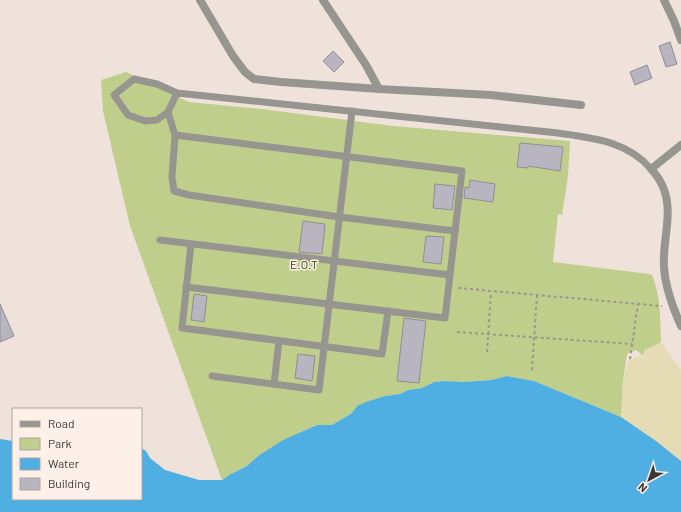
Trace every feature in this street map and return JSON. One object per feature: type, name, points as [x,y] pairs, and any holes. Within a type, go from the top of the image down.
[{"type":"street","points":[[200,0],[233,56],[245,72],[254,79],[379,89],[498,95],[581,105]]},
{"type":"street","points":[[324,0],[366,65],[379,89]]},
{"type":"street","points":[[664,0],[681,39]]},
{"type":"street","points":[[681,145],[651,169],[661,182],[666,197],[667,222],[664,265],[666,283],[681,326]]},
{"type":"lane","points":[[177,93],[168,112],[156,120],[145,121],[128,115],[114,95],[134,79],[157,84],[177,93],[558,133],[602,140],[616,144],[635,153],[651,169]]},
{"type":"lane","points":[[212,376],[319,390],[352,111]]},
{"type":"lane","points":[[168,112],[175,135],[172,177],[174,190],[189,195],[340,217],[455,231]]},
{"type":"lane","points":[[175,135],[462,171],[445,318],[186,287]]},
{"type":"lane","points":[[160,240],[450,276]]},
{"type":"lane","points":[[191,244],[182,328],[382,354],[388,311]]},
{"type":"lane","points":[[274,384],[279,341]]},
{"type":"path","points":[[448,288],[659,305],[674,308]]},
{"type":"path","points":[[487,352],[491,291]]},
{"type":"path","points":[[532,370],[537,295]]},
{"type":"path","points":[[630,359],[638,304]]},
{"type":"path","points":[[457,332],[632,344]]},
{"type":"green space","name":"E.O.T","points":[[126,72],[189,102],[262,109],[393,126],[570,141],[568,176],[562,215],[558,214],[553,262],[652,275],[660,308],[661,342],[645,350],[643,356],[636,350],[627,354],[623,381],[621,417],[534,381],[507,376],[491,380],[434,382],[422,388],[408,390],[400,394],[385,396],[357,406],[352,413],[332,425],[317,425],[301,432],[258,456],[247,466],[222,480],[130,226],[103,111],[101,80]]},
{"type":"sand","points":[[661,342],[681,370],[681,461],[656,441],[621,417],[623,381],[629,359],[642,356],[645,350]]},
{"type":"water","points":[[507,376],[534,381],[621,417],[656,441],[681,461],[681,512],[0,512],[0,439],[12,441],[12,500],[142,500],[142,449],[146,451],[150,458],[165,470],[199,480],[222,480],[247,466],[258,456],[283,440],[317,425],[332,425],[352,413],[357,406],[366,402],[385,396],[400,394],[408,390],[422,388],[434,382],[491,380]]},
{"type":"building","points":[[670,42],[677,64],[666,67],[659,46]]},
{"type":"building","points":[[333,51],[344,62],[334,72],[323,61]]},
{"type":"building","points":[[647,65],[652,78],[635,85],[630,72]]},
{"type":"building","points":[[520,143],[563,147],[560,171],[528,166],[528,168],[517,167]]},
{"type":"building","points":[[470,180],[495,184],[493,202],[464,198],[465,187],[469,188]]},
{"type":"building","points":[[435,184],[455,186],[452,210],[433,208]]},
{"type":"building","points":[[303,221],[325,224],[322,254],[299,252]]},
{"type":"building","points":[[426,236],[444,237],[441,264],[423,262]]},
{"type":"building","points":[[194,294],[207,296],[204,322],[191,320]]},
{"type":"building","points":[[0,304],[14,336],[0,342]]},
{"type":"building","points":[[404,318],[426,321],[419,383],[397,381]]},
{"type":"building","points":[[298,354],[315,356],[312,381],[295,378]]}]
